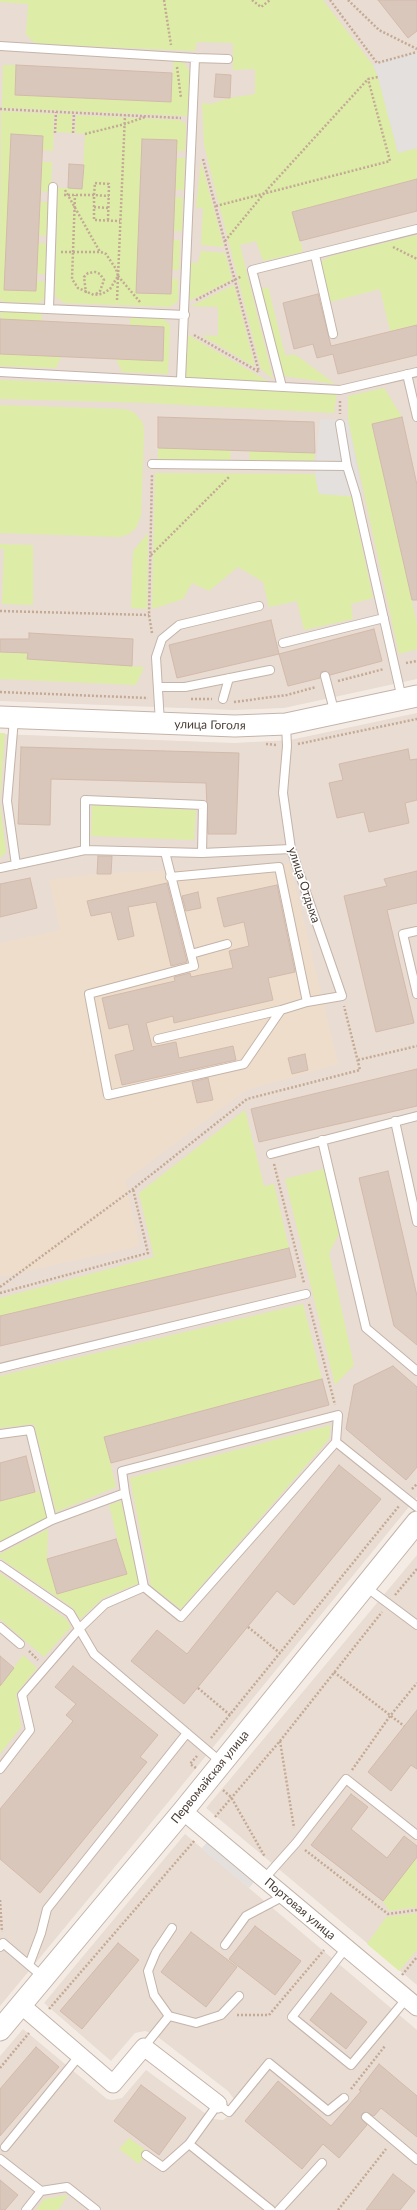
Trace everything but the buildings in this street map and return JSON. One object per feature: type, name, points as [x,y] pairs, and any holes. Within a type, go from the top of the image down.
[{"type":"street","name":"улица Гоголя","points":[[7,717],[234,726],[286,724],[410,698]]},
{"type":"street","name":"Первомайская улица","points":[[0,2030],[21,2005],[36,1971],[183,1811],[417,1522]]},
{"type":"street","name":"Портовая улица","points":[[183,1811],[284,1896],[342,1953],[412,2003]]},
{"type":"street","points":[[21,2005],[113,2084],[144,2047],[218,2104]]},
{"type":"lane","points":[[0,46],[228,60]]},
{"type":"lane","points":[[181,380],[196,58]]},
{"type":"lane","points":[[48,308],[53,191]]},
{"type":"lane","points":[[282,387],[252,270],[417,229]]},
{"type":"lane","points":[[315,255],[333,334]]},
{"type":"lane","points":[[0,307],[185,315]]},
{"type":"lane","points":[[0,372],[181,380],[340,390],[417,372]]},
{"type":"lane","points":[[407,374],[416,404],[417,418]]},
{"type":"lane","points":[[340,424],[347,466],[356,494],[384,618],[410,698]]},
{"type":"lane","points":[[152,464],[347,466]]},
{"type":"lane","points":[[160,724],[159,687],[156,657],[162,639],[179,625],[260,606]]},
{"type":"lane","points":[[283,643],[384,618]]},
{"type":"lane","points":[[159,687],[185,687],[270,670]]},
{"type":"lane","points":[[325,676],[335,714]]},
{"type":"lane","points":[[223,699],[229,678]]},
{"type":"lane","points":[[7,717],[7,801],[16,865]]},
{"type":"lane","name":"улица Отдыха","points":[[286,724],[287,746],[283,793],[291,848],[342,996]]},
{"type":"lane","points":[[85,850],[85,800],[203,805],[202,853]]},
{"type":"lane","points":[[0,868],[85,850],[202,853],[291,848]]},
{"type":"lane","points":[[165,852],[170,877],[194,966],[89,994],[108,1095],[244,1064],[281,1010]]},
{"type":"lane","points":[[170,877],[279,868],[307,1002]]},
{"type":"lane","points":[[417,931],[403,934],[417,994]]},
{"type":"lane","points":[[191,954],[227,944]]},
{"type":"lane","points":[[158,1039],[281,1010],[307,1002],[342,996]]},
{"type":"lane","points":[[271,1154],[417,1116]]},
{"type":"lane","points":[[395,1121],[417,1222]]},
{"type":"lane","points":[[322,1140],[366,1328],[417,1371]]},
{"type":"lane","points":[[0,1368],[306,1294]]},
{"type":"lane","points":[[338,1416],[336,1442],[181,1617],[144,1587],[122,1471],[338,1416]]},
{"type":"lane","points":[[0,1434],[30,1430],[52,1520]]},
{"type":"lane","points":[[336,1442],[417,1507]]},
{"type":"lane","points":[[0,1547],[52,1520],[125,1493]]},
{"type":"lane","points":[[0,1565],[70,1613],[94,1654],[222,1762]]},
{"type":"lane","points":[[365,1586],[417,1625]]},
{"type":"lane","points":[[0,1769],[30,1730],[22,1695],[80,1628],[105,1604],[144,1587]]},
{"type":"lane","points":[[0,1627],[20,1644]]},
{"type":"lane","points":[[2,1945],[36,1971],[41,1933],[47,1909],[187,1733]]},
{"type":"lane","points":[[264,1879],[296,1843],[346,1779],[417,1835]]},
{"type":"lane","points":[[225,1945],[246,1916],[284,1896]]},
{"type":"lane","points":[[172,1928],[156,1952],[148,1971],[154,1995],[169,2016],[196,2023],[221,2015],[239,1996]]},
{"type":"lane","points":[[342,1953],[292,2017],[351,2064],[412,2003]]},
{"type":"lane","points":[[144,2047],[169,2016]]},
{"type":"lane","points":[[5,2147],[80,2056]]},
{"type":"lane","points":[[146,2155],[163,2167],[189,2144],[218,2104],[230,2112],[269,2063],[328,2111],[344,2098]]},
{"type":"lane","points":[[366,2117],[417,2160]]},
{"type":"lane","points":[[189,2144],[271,2210]]},
{"type":"lane","points":[[0,2159],[41,2191]]},
{"type":"lane","points":[[279,2210],[322,2163]]},
{"type":"lane","points":[[26,2210],[41,2191],[67,2187],[96,2210]]},
{"type":"path","points":[[164,0],[172,56]]},
{"type":"path","points":[[252,0],[261,7],[270,0]]},
{"type":"path","points":[[330,0],[378,63],[417,52]]},
{"type":"path","points":[[348,0],[379,30],[417,49]]},
{"type":"path","points":[[225,241],[266,191],[368,79],[378,77]]},
{"type":"path","points":[[216,206],[266,191],[390,160],[368,79]]},
{"type":"path","points":[[0,109],[193,119]]},
{"type":"path","points":[[55,132],[56,112]]},
{"type":"path","points":[[73,133],[74,113]]},
{"type":"path","points":[[117,311],[125,115]]},
{"type":"path","points":[[85,134],[125,124],[145,116]]},
{"type":"path","points":[[183,329],[259,372],[202,156]]},
{"type":"path","points":[[108,220],[109,184],[95,183],[94,220],[108,220],[120,220]]},
{"type":"path","points":[[64,188],[89,236],[100,252]]},
{"type":"path","points":[[53,191],[68,195],[109,196]]},
{"type":"path","points":[[75,195],[72,279],[78,288],[86,293],[94,295],[102,294],[110,289],[118,276]]},
{"type":"path","points":[[94,207],[108,208]]},
{"type":"path","points":[[376,240],[417,258]]},
{"type":"path","points":[[50,252],[100,252],[106,254],[113,262],[118,276],[151,313]]},
{"type":"path","points":[[185,306],[235,281],[252,270]]},
{"type":"path","points":[[86,293],[84,277],[88,273],[95,272],[100,274],[104,280],[100,291],[94,295]]},
{"type":"path","points":[[340,390],[340,424]]},
{"type":"path","points":[[152,464],[150,615],[156,657]]},
{"type":"path","points":[[151,556],[238,466]]},
{"type":"path","points":[[0,611],[150,615]]},
{"type":"path","points":[[0,1288],[133,1188],[247,1099],[360,1070],[342,996]]},
{"type":"path","points":[[358,1060],[417,1046]]},
{"type":"path","points":[[271,1154],[338,1416]]},
{"type":"path","points":[[0,1293],[148,1253],[133,1188]]},
{"type":"path","points":[[190,1764],[406,1498]]},
{"type":"path","points":[[0,2068],[280,1741],[417,1569]]},
{"type":"path","points":[[248,1626],[280,1653]]},
{"type":"path","points":[[20,1644],[46,1667]]},
{"type":"path","points":[[334,1672],[404,1726]]},
{"type":"path","points":[[346,1779],[390,1716],[417,1683]]},
{"type":"path","points":[[198,1688],[230,1715]]},
{"type":"path","points":[[280,1741],[296,1843],[388,1914],[417,1910]]},
{"type":"path","points":[[0,1900],[2,1945]]},
{"type":"path","points":[[221,2015],[269,2015],[325,1948],[342,1953]]},
{"type":"path","points":[[344,2098],[388,2042]]},
{"type":"path","points":[[338,2210],[393,2140]]},
{"type":"shaded area","points":[[0,0],[417,0],[417,679],[284,708],[234,710],[0,701]]},
{"type":"shaded area","points":[[417,52],[417,148],[398,153],[378,77],[373,65]]},
{"type":"shaded area","points":[[320,419],[348,420],[362,493],[351,496],[319,494],[315,474]]},
{"type":"shaded area","points":[[417,713],[417,1497],[0,2006],[0,734],[234,743],[290,740]]},
{"type":"shaded area","points":[[290,864],[338,1064],[246,1090],[125,1181],[140,1246],[0,1277],[0,943],[60,930],[49,880],[97,874]]},
{"type":"shaded area","points":[[417,1555],[417,1985],[206,1808]]},
{"type":"shaded area","points":[[185,1834],[417,2030],[417,2210],[0,2210],[0,2056],[23,2029],[107,2099],[112,2100],[122,2098],[146,2070],[213,2119],[223,2120],[231,2114],[234,2099],[228,2091],[154,2034],[145,2031],[135,2033],[111,2061],[44,2003]]},
{"type":"shaded area","points":[[209,1840],[257,1879],[249,1888],[201,1849]]},
{"type":"green space","points":[[0,0],[323,0],[373,65],[378,77],[398,153],[417,148],[417,179],[293,212],[303,252],[263,261],[256,241],[240,245],[273,379],[261,369],[204,145],[202,103],[211,104],[230,98],[255,94],[255,69],[233,70],[233,43],[197,42],[195,51],[36,44],[26,35],[28,4],[0,2]]},
{"type":"green space","points":[[174,59],[182,60],[190,72],[188,116],[2,108],[3,65],[16,65],[15,95],[171,102]]},
{"type":"green space","points":[[1,111],[54,114],[53,151],[42,150],[43,136],[11,134],[4,290],[36,291],[37,281],[47,282],[46,297],[39,303],[3,302],[0,299]]},
{"type":"green space","points":[[57,114],[72,114],[72,133],[56,132]]},
{"type":"green space","points":[[76,115],[179,120],[186,124],[185,151],[177,151],[177,140],[142,139],[137,293],[171,294],[172,279],[178,279],[178,301],[170,307],[64,303],[55,296],[58,188],[82,188],[85,134],[75,133]]},
{"type":"green space","points":[[176,158],[185,158],[184,190],[175,190]]},
{"type":"green space","points":[[41,162],[52,162],[51,192],[40,191]]},
{"type":"green space","points":[[201,162],[224,247],[201,245],[203,208],[196,207]]},
{"type":"green space","points":[[175,197],[183,198],[182,231],[174,231]]},
{"type":"green space","points":[[40,202],[51,202],[50,236],[39,235]]},
{"type":"green space","points":[[417,235],[417,325],[390,331],[380,289],[330,302],[322,270],[322,261],[331,256]]},
{"type":"green space","points":[[173,240],[180,240],[179,270],[172,270]]},
{"type":"green space","points":[[38,243],[49,244],[47,274],[37,274]]},
{"type":"green space","points":[[201,251],[225,253],[232,280],[189,301],[191,263],[198,263]]},
{"type":"green space","points":[[234,285],[255,367],[201,335],[218,336],[218,307],[191,306]]},
{"type":"green space","points":[[268,287],[285,355],[296,355],[335,384],[284,376],[261,289]]},
{"type":"green space","points":[[1,311],[41,312],[42,321],[0,328]]},
{"type":"green space","points":[[130,318],[163,319],[170,325],[168,374],[122,372],[116,359],[163,361],[164,327],[130,325]]},
{"type":"green space","points":[[188,335],[273,384],[186,377]]},
{"type":"green space","points":[[0,354],[61,357],[56,368],[0,366]]},
{"type":"green space","points":[[0,380],[337,393],[334,413],[148,403],[0,399]]},
{"type":"green space","points":[[384,388],[402,417],[372,424],[417,624],[417,649],[399,654],[348,420],[348,396]]},
{"type":"green space","points":[[0,405],[124,409],[134,412],[143,423],[144,433],[141,516],[136,528],[129,534],[120,537],[0,533]]},
{"type":"green space","points":[[158,448],[231,450],[230,461],[158,459]]},
{"type":"green space","points":[[249,451],[315,453],[314,461],[250,460]]},
{"type":"green space","points":[[155,473],[315,474],[319,494],[351,496],[373,598],[351,604],[353,619],[304,630],[297,601],[269,607],[263,582],[238,567],[209,591],[192,583],[183,599],[152,609]]},
{"type":"green space","points":[[148,533],[147,609],[131,608],[133,551]]},
{"type":"green space","points":[[0,544],[33,545],[33,605],[2,604],[4,549],[0,549]]},
{"type":"green space","points":[[0,652],[28,653],[27,659],[144,667],[136,685],[0,679]]},
{"type":"green space","points":[[0,733],[5,733],[0,802]]},
{"type":"green space","points":[[0,802],[6,852],[0,858]]},
{"type":"green space","points":[[92,805],[196,810],[194,840],[91,836]]},
{"type":"green space","points":[[245,1110],[264,1186],[274,1184],[289,1248],[0,1316],[0,1298],[154,1257],[139,1193]]},
{"type":"green space","points":[[324,1169],[339,1234],[329,1253],[354,1365],[335,1385],[285,1179]]},
{"type":"green space","points":[[303,1304],[322,1379],[104,1437],[116,1487],[56,1512],[34,1424],[0,1428],[0,1376]]},
{"type":"green space","points":[[331,1425],[329,1439],[181,1609],[151,1586],[130,1478]]},
{"type":"green space","points":[[41,1491],[48,1518],[0,1542],[0,1501]]},
{"type":"green space","points":[[121,1501],[139,1583],[103,1598],[80,1619],[73,1608],[0,1558],[0,1554],[48,1529],[47,1559],[57,1594],[126,1574],[109,1505]]},
{"type":"green space","points":[[0,1573],[66,1619],[71,1627],[44,1657],[0,1619]]},
{"type":"green space","points":[[23,1655],[37,1668],[16,1694],[21,1727],[0,1754],[0,1686]]},
{"type":"green space","points":[[416,1858],[417,1907],[389,1911],[383,1901]]},
{"type":"green space","points":[[417,1913],[417,1950],[399,1971],[367,1944],[386,1917]]},
{"type":"green space","points":[[129,2138],[148,2152],[139,2164],[119,2149]]},
{"type":"green space","points":[[68,2195],[58,2210],[36,2210],[44,2199]]}]
